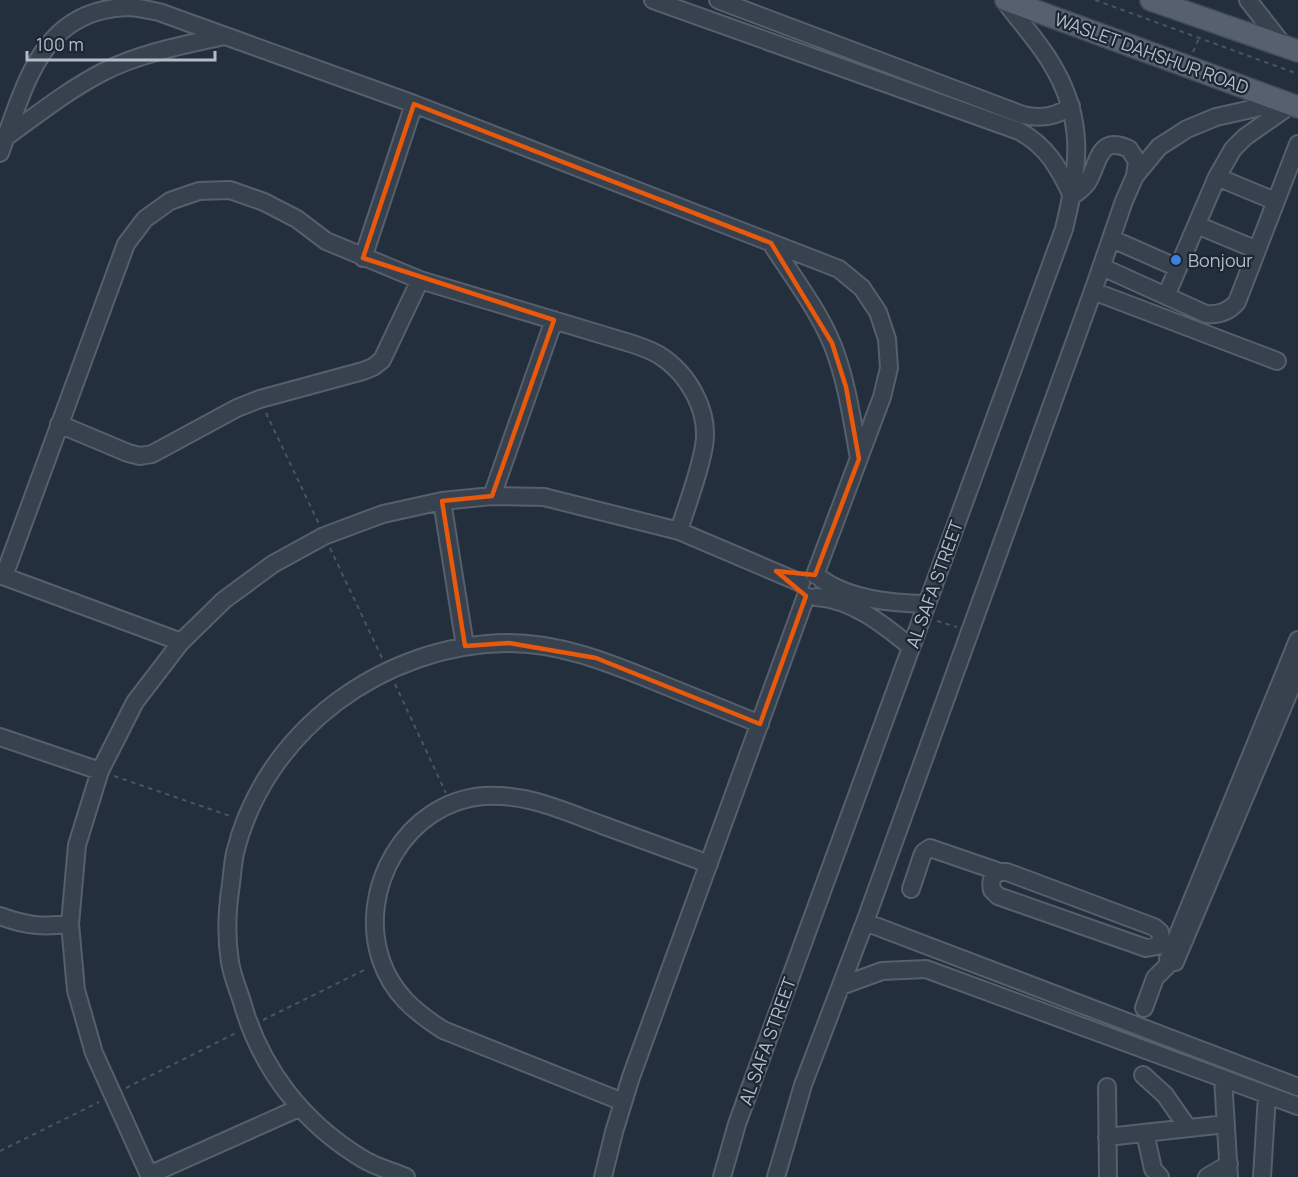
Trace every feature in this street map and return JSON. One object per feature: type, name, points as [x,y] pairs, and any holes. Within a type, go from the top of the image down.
[{"type":"main road","name":"WASLET DAHSHUR ROAD","points":[[1005,0],[1291,104]]},
{"type":"main road","points":[[1151,0],[1177,4],[1290,48]]},
{"type":"street","points":[[653,0],[998,115],[1040,118],[1057,114],[1071,106]]},
{"type":"street","points":[[718,0],[998,115],[1042,147],[1059,168],[1072,195],[1087,183],[1097,157],[1108,147],[1115,145],[1129,149],[1137,161],[1135,176]]},
{"type":"street","name":"AL SAFA STREET","points":[[722,1177],[737,1124],[1064,229],[1076,171],[1077,149],[1071,106],[1050,61],[1005,0]]},
{"type":"street","points":[[1248,0],[1290,48]]},
{"type":"street","points":[[3,145],[31,72],[46,45],[69,24],[98,11],[128,7],[159,12],[414,105],[839,269],[862,288],[878,312],[887,339],[889,368],[882,397],[623,1102],[603,1177]]},
{"type":"street","points":[[3,145],[62,95],[105,71],[161,50],[224,36]]},
{"type":"street","points":[[776,1177],[803,1085],[1135,176],[1159,147],[1187,129],[1216,117],[1291,104]]},
{"type":"street","points":[[1166,296],[1217,177],[1233,149],[1245,137],[1291,104]]},
{"type":"street","points":[[363,258],[414,105]]},
{"type":"street","points":[[1102,267],[1206,314],[1224,312],[1233,308],[1298,144]]},
{"type":"street","points":[[1217,177],[1275,201]]},
{"type":"street","points":[[181,642],[2,575],[126,244],[145,219],[170,201],[200,191],[230,190],[264,202],[297,219],[326,241],[420,280],[633,344],[658,354],[679,371],[694,392],[703,418],[705,445],[679,531]]},
{"type":"street","points":[[1197,225],[1257,250]]},
{"type":"street","points":[[1112,239],[1178,268]]},
{"type":"street","points":[[771,243],[810,303],[832,343],[846,387],[859,459]]},
{"type":"street","points":[[59,424],[128,453],[140,456],[152,454],[237,408],[260,399],[374,367],[387,350],[420,280]]},
{"type":"street","points":[[1094,291],[1277,361]]},
{"type":"street","points":[[492,496],[554,320]]},
{"type":"street","points":[[299,1108],[150,1176],[94,1053],[76,990],[70,924],[77,845],[100,771],[135,702],[181,642],[224,600],[273,564],[324,536],[383,514],[442,501],[492,496],[544,497],[679,531],[812,586],[833,600],[874,618],[911,647]]},
{"type":"street","points":[[442,501],[465,646]]},
{"type":"street","points":[[812,586],[835,587],[872,599],[925,610]]},
{"type":"street","points":[[1237,805],[1298,640]]},
{"type":"street","points":[[406,1177],[365,1160],[330,1137],[299,1108],[266,1064],[249,1027],[230,962],[227,908],[235,854],[245,821],[264,783],[288,748],[326,710],[351,691],[388,670],[426,655],[465,646],[509,643],[554,647],[596,658],[760,724]]},
{"type":"street","points":[[1144,1008],[1159,972],[1170,963],[1175,962],[1192,913],[1237,805],[1298,671]]},
{"type":"street","points":[[0,737],[100,771]]},
{"type":"street","points":[[623,1102],[442,1030],[416,1013],[395,989],[381,961],[374,930],[375,899],[385,868],[401,842],[424,820],[452,804],[482,796],[514,796],[544,804],[709,864]]},
{"type":"street","points":[[910,889],[922,856],[930,848],[1000,872],[1007,872],[1154,927],[1167,943],[1170,963]]},
{"type":"street","points":[[1000,872],[993,877],[991,885],[998,896],[1146,948],[1167,943],[1192,913]]},
{"type":"street","points":[[0,916],[17,923],[44,927],[70,924]]},
{"type":"street","points":[[864,922],[1298,1087]]},
{"type":"street","points":[[841,986],[882,971],[926,969],[1298,1106]]},
{"type":"street","points":[[1035,1009],[1041,989]]},
{"type":"street","points":[[1204,1071],[1211,1054]]},
{"type":"street","points":[[1143,1075],[1165,1095],[1188,1128]]},
{"type":"street","points":[[1207,1177],[1229,1171],[1223,1078]]},
{"type":"street","points":[[1107,1087],[1108,1177]]},
{"type":"street","points":[[1262,1177],[1267,1095]]},
{"type":"street","points":[[1107,1137],[1226,1124]]},
{"type":"street","points":[[1145,1133],[1153,1169],[1160,1177]]},
{"type":"path","points":[[1095,0],[1298,74]]},
{"type":"path","points":[[1193,53],[1199,38]]},
{"type":"path","points":[[260,399],[452,804]]},
{"type":"path","points":[[925,610],[970,631]]},
{"type":"path","points":[[100,771],[245,821]]},
{"type":"path","points":[[0,1151],[381,961]]},
{"type":"highlighted area","points":[[414,104],[771,243],[832,343],[846,387],[859,459],[815,575],[776,571],[806,596],[760,724],[596,658],[509,643],[465,646],[442,501],[492,496],[554,320],[363,258]]},
{"type":"place","name":"Bonjour","points":[[1176,260]]}]
